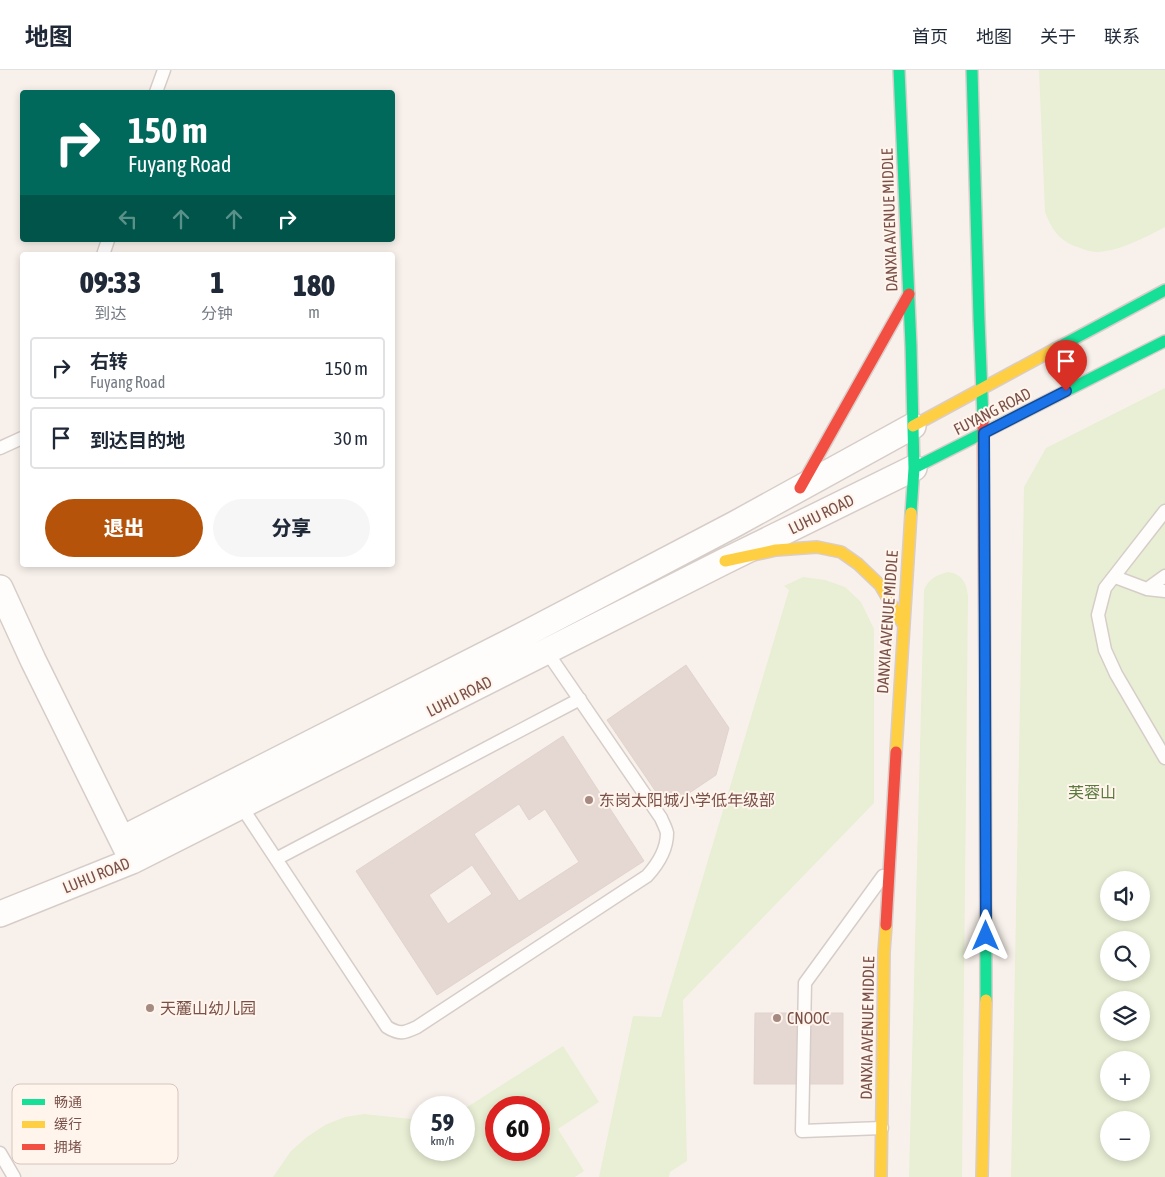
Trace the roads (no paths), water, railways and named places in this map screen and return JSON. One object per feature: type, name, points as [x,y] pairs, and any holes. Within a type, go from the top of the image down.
[{"type":"main road","name":"DANXIA AVENUE MIDDLE","points":[[881,1177],[884,952],[914,468],[909,294],[899,70]]},
{"type":"main road","points":[[972,70],[984,433],[986,975],[982,1177]]},
{"type":"main road","name":"FUYANG ROAD","points":[[913,426],[1165,290]]},
{"type":"main road","points":[[800,488],[909,294]]},
{"type":"main road","name":"FUYANG ROAD","points":[[914,468],[1165,342]]},
{"type":"main road","points":[[725,561],[776,550],[817,547],[841,552],[858,564],[880,585],[903,624]]},
{"type":"street","name":"LUHU ROAD","points":[[122,839],[529,632],[735,524],[913,426]]},
{"type":"street","name":"LUHU ROAD","points":[[0,914],[132,861],[725,561],[914,468]]},
{"type":"street","points":[[0,588],[33,660],[132,861]]},
{"type":"lane","points":[[157,90],[164,70]]},
{"type":"lane","points":[[0,448],[20,439]]},
{"type":"lane","points":[[1165,511],[1105,588],[1098,615],[1105,650],[1116,674],[1165,758]]},
{"type":"lane","points":[[1147,590],[1165,576]]},
{"type":"lane","points":[[1114,577],[1147,590],[1165,591]]},
{"type":"lane","points":[[241,806],[387,1027],[404,1033],[417,1027],[647,876],[659,863],[665,847],[667,831],[661,818],[547,652]]},
{"type":"lane","points":[[276,859],[580,699]]},
{"type":"lane","points":[[882,1128],[802,1131],[804,983],[889,868]]},
{"type":"lane","points":[[0,1153],[14,1177]]},
{"type":"place","name":"东岗太阳城小学低年级部","points":[[589,800]]},
{"type":"place","name":"天麓山幼儿园","points":[[150,1008]]},
{"type":"place","name":"CNOOC","points":[[777,1018]]},
{"type":"park label","name":"芙蓉山","points":[[1092,792]]}]
